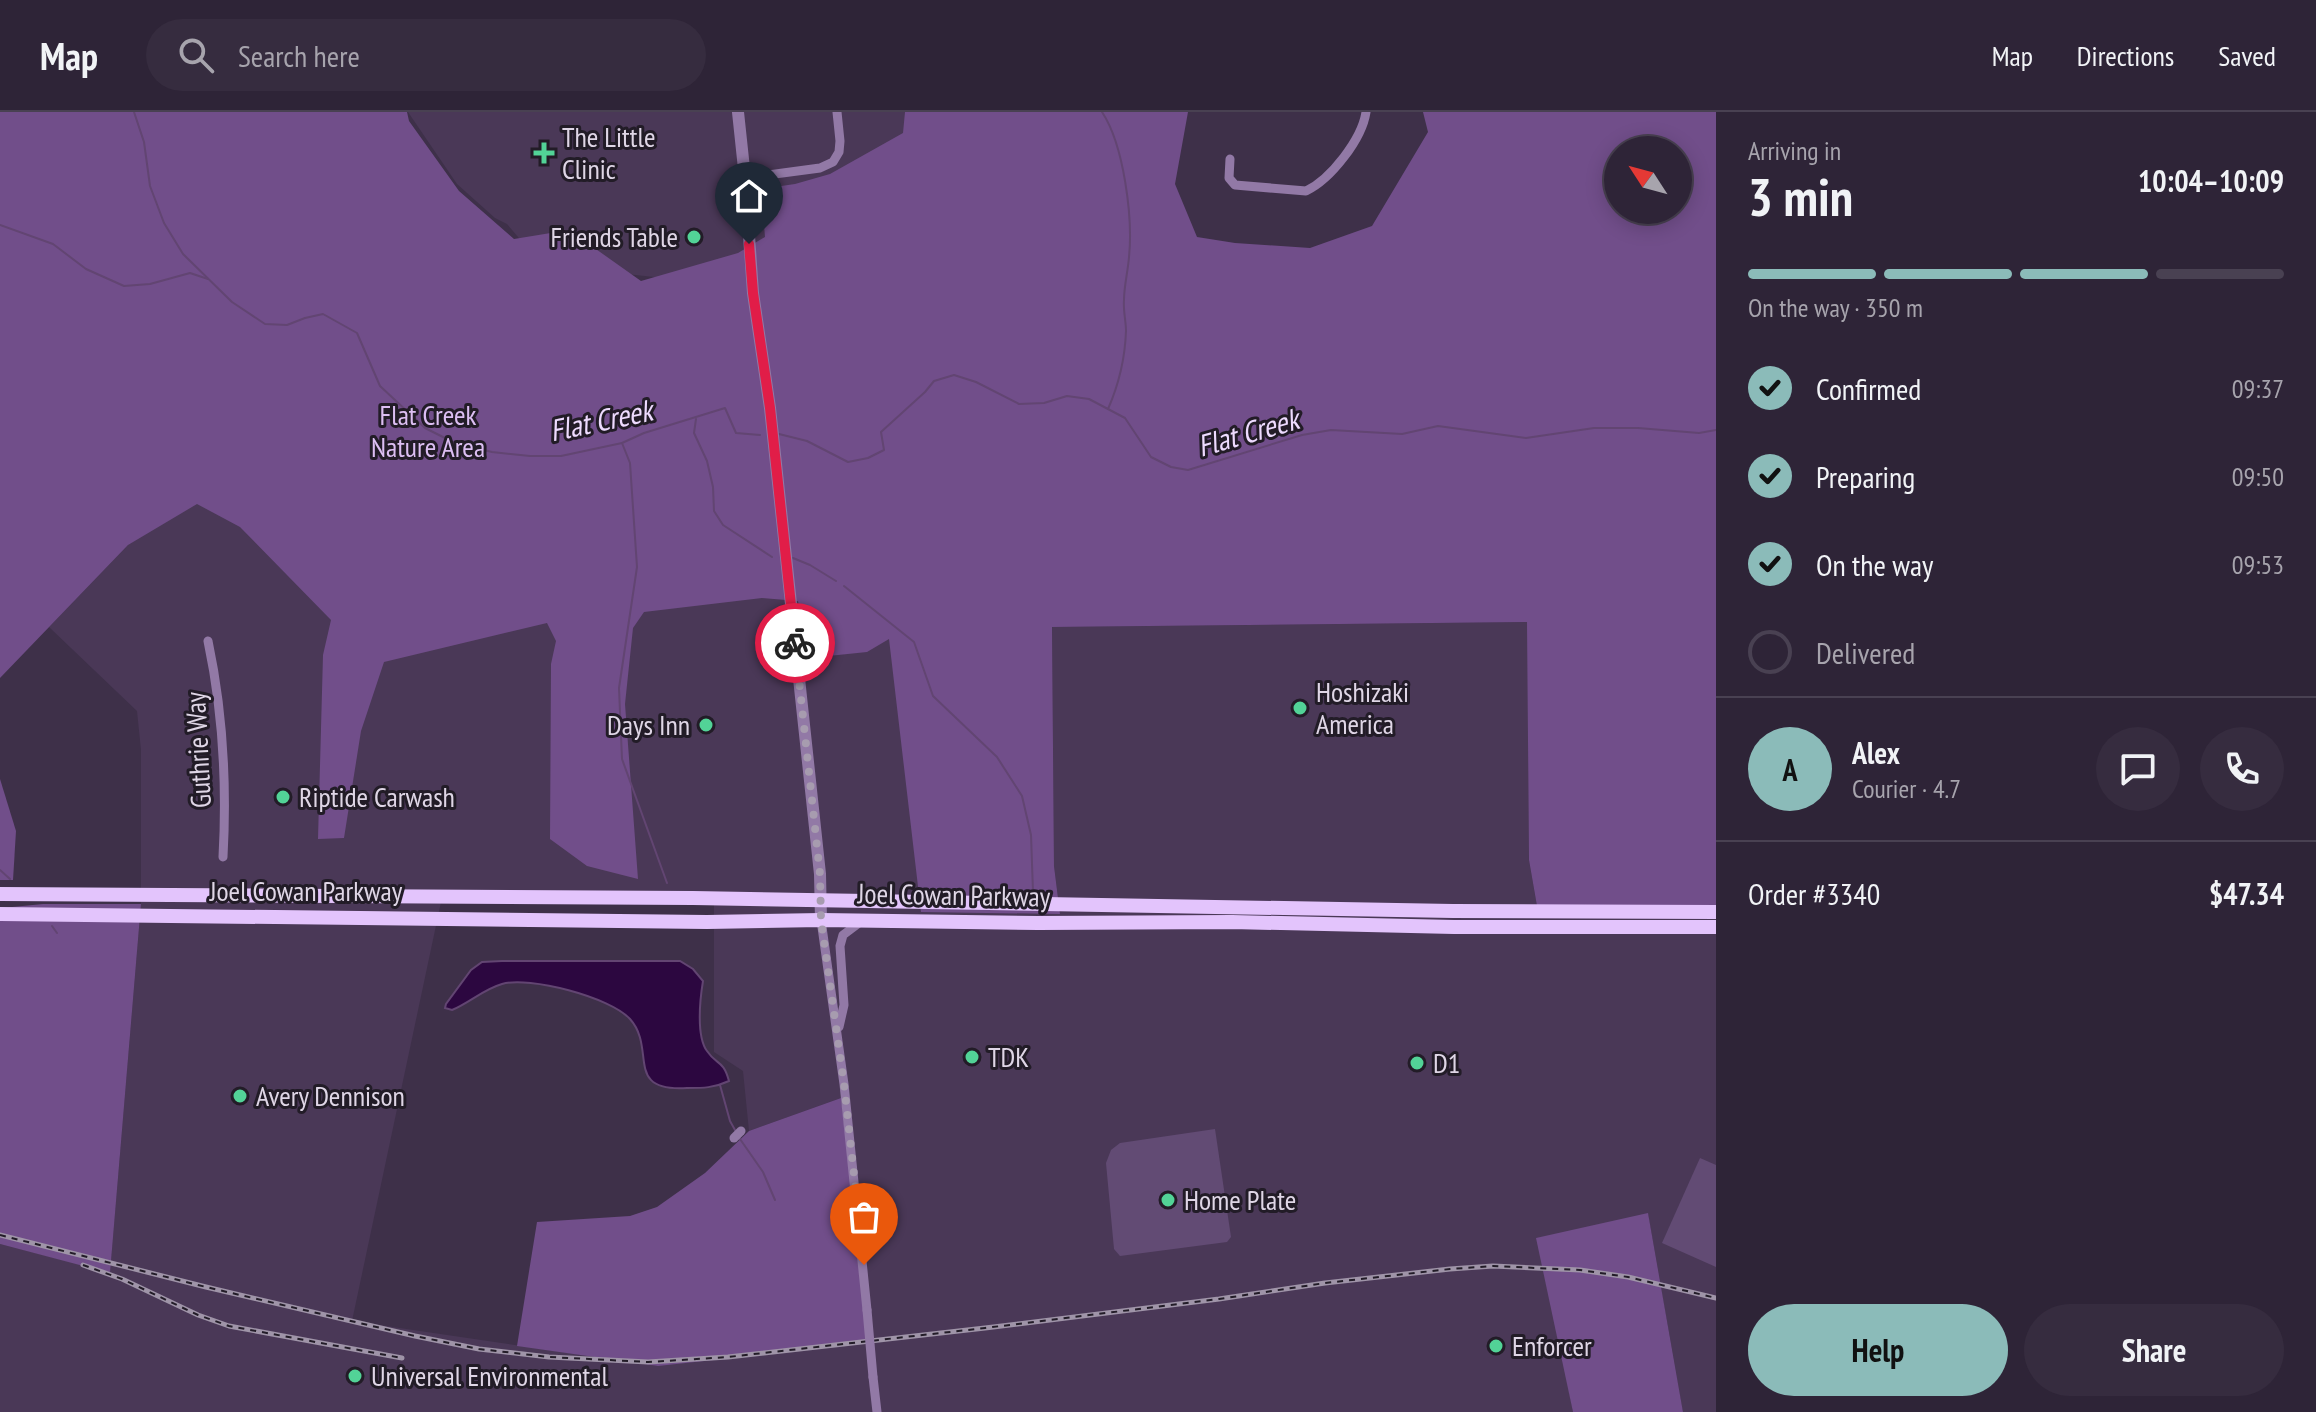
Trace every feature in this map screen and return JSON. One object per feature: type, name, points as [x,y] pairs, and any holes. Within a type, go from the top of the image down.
[{"type":"main road","name":"Joel Cowan Parkway","points":[[0,894],[693,898],[1453,911],[1716,912]]},
{"type":"main road","name":"Joel Cowan Parkway","points":[[0,914],[707,922],[864,920],[1716,927]]},
{"type":"street","points":[[738,112],[753,293],[771,418],[819,861],[821,920],[864,1265],[877,1412]]},
{"type":"street","points":[[745,178],[820,168],[833,162],[839,152],[840,141],[837,112]]},
{"type":"street","points":[[1230,159],[1229,178],[1235,185],[1306,191],[1325,178],[1356,140],[1366,112]]},
{"type":"street","name":"Guthrie Way","points":[[208,641],[218,686],[224,743],[223,857]]},
{"type":"street","points":[[1453,911],[1454,927]]},
{"type":"street","points":[[837,1034],[844,1005],[840,946],[843,935],[864,920]]},
{"type":"shaded area","points":[[408,112],[925,112],[757,288],[542,265],[507,224],[495,218],[457,184]]},
{"type":"shaded area","points":[[188,474],[620,592],[882,580],[1060,914],[1054,866],[1052,627],[1528,622],[1529,860],[1537,906],[1716,905],[1716,1412],[1683,1412],[1648,1214],[1569,1391],[1573,1412],[0,1412],[0,1244],[110,1272],[141,904],[141,750],[137,711],[49,627],[128,545]],"holes":[[[441,902],[714,903],[714,1052],[743,1071],[749,1131],[841,1098],[658,1366],[352,1321]]]},
{"type":"shaded area","points":[[680,961],[693,969],[703,981],[701,1036],[707,1051],[722,1066],[729,1081],[698,1088],[667,1087],[655,1083],[648,1076],[638,1031],[630,1019],[605,1003],[569,990],[514,982],[489,989],[452,1010],[445,1008],[471,970],[482,962]]},
{"type":"shaded area","name":"Home Plate","points":[[1215,1129],[1231,1237],[1227,1242],[1120,1256],[1114,1249],[1106,1163],[1111,1150],[1120,1143]]},
{"type":"shaded area","points":[[1700,1158],[1716,1165],[1716,1267],[1662,1243]]},
{"type":"green space","name":"Flat Creek Nature Area","points":[[0,112],[407,112],[409,121],[459,191],[514,239],[569,230],[641,281],[738,253],[765,237],[761,189],[830,174],[903,133],[905,112],[1188,112],[1175,184],[1197,237],[1310,248],[1372,226],[1428,132],[1423,112],[1716,112],[1716,905],[1537,906],[1529,860],[1527,622],[1052,627],[1054,866],[1060,914],[921,912],[889,639],[867,652],[809,658],[798,601],[762,598],[644,612],[633,628],[625,704],[638,879],[587,866],[550,839],[551,664],[556,641],[547,623],[384,662],[361,731],[344,838],[318,839],[323,655],[331,620],[240,527],[197,504],[128,545],[0,678]]},
{"type":"green space","points":[[0,779],[16,831],[13,880],[0,880]]},
{"type":"green space","points":[[43,904],[141,904],[110,1273],[0,1244],[0,917],[2,908]]},
{"type":"green space","points":[[841,1098],[870,1343],[658,1366],[517,1346],[537,1222],[630,1216],[657,1207],[705,1173],[749,1131]]},
{"type":"green space","points":[[1648,1213],[1683,1412],[1573,1412],[1536,1238]]},
{"type":"waterway","name":"Flat Creek","points":[[134,112],[144,142],[150,186],[164,223],[183,254],[232,302],[265,324],[287,325],[323,314],[357,333],[380,386],[425,428],[455,443],[492,452],[561,456],[622,443],[725,408],[736,433],[760,435]]},
{"type":"waterway","points":[[1102,112],[1110,126],[1121,162],[1130,223],[1124,351],[1108,409]]},
{"type":"waterway","name":"Flat Creek","points":[[0,225],[53,244],[86,269],[124,286],[150,284],[190,273],[208,279]]},
{"type":"waterway","name":"Flat Creek","points":[[779,434],[807,441],[848,462],[868,458],[884,450],[881,432],[934,381],[954,375],[976,382],[1019,404],[1044,403],[1067,396],[1089,399],[1125,418],[1151,457],[1171,467],[1188,470],[1302,435],[1331,430],[1402,434],[1438,426],[1526,438],[1594,428],[1699,433],[1716,430]]},
{"type":"waterway","points":[[696,419],[694,433],[707,461],[714,511],[723,525],[772,557]]},
{"type":"waterway","points":[[622,443],[630,463],[637,567],[619,688],[622,759],[667,883]]},
{"type":"waterway","points":[[793,558],[836,581]]},
{"type":"waterway","points":[[844,586],[914,642],[933,696],[997,757],[1022,796],[1031,835],[1033,892]]},
{"type":"waterway","points":[[0,870],[10,879]]},
{"type":"waterway","points":[[52,926],[57,933]]},
{"type":"waterway","points":[[720,1085],[735,1130]]},
{"type":"waterway","points":[[740,1139],[763,1172],[775,1200]]},
{"type":"railway","points":[[0,1235],[206,1287],[479,1349],[549,1357],[648,1362],[728,1357],[985,1328],[1325,1283],[1493,1266],[1580,1270],[1628,1277],[1716,1298]]},
{"type":"railway","points":[[83,1265],[229,1326],[402,1358]]},
{"type":"way so far","points":[[795,643],[820,874],[821,920],[844,1084],[864,1265]]},
{"type":"place","name":"The Little Clinic","points":[[544,153]]},
{"type":"place","name":"Friends Table","points":[[694,237]]},
{"type":"place","name":"Hoshizaki America","points":[[1300,708]]},
{"type":"place","name":"Days Inn","points":[[706,725]]},
{"type":"place","name":"Riptide Carwash","points":[[283,797]]},
{"type":"place","name":"TDK","points":[[972,1057]]},
{"type":"place","name":"D1","points":[[1417,1063]]},
{"type":"place","name":"Avery Dennison","points":[[240,1096]]},
{"type":"place","name":"Home Plate","points":[[1168,1200]]},
{"type":"place","name":"Enforcer","points":[[1496,1346]]},
{"type":"place","name":"Universal Environmental","points":[[355,1376]]},
{"type":"route","points":[[749,244],[795,643]]}]
